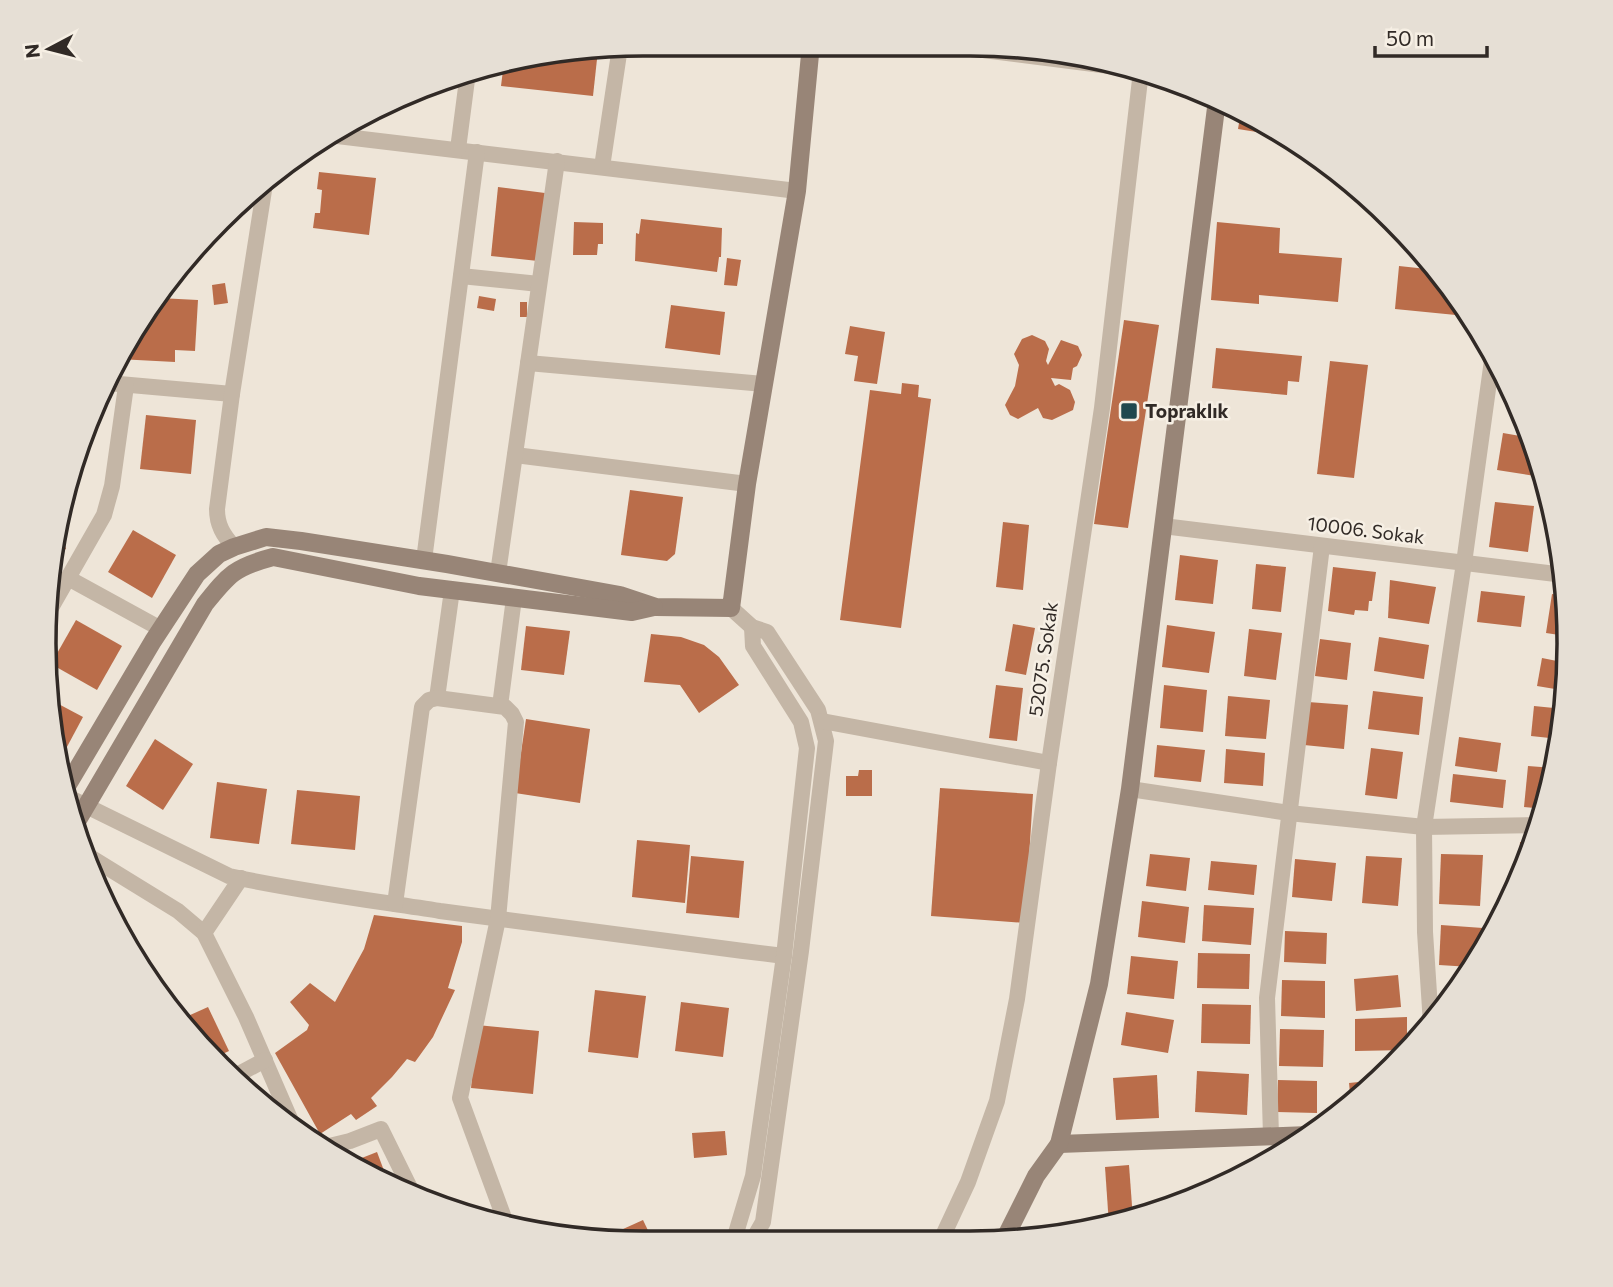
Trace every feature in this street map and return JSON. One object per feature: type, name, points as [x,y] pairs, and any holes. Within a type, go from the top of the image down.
[{"type":"street","points":[[731,608],[747,484],[797,191],[810,56]]},
{"type":"street","points":[[602,167],[619,57]]},
{"type":"street","name":"52075. Sokak","points":[[945,1231],[968,1182],[997,1101],[1017,999],[1102,408],[1140,81]]},
{"type":"street","points":[[458,149],[467,83]]},
{"type":"street","points":[[1009,1230],[1036,1176],[1059,1144],[1099,984],[1130,789],[1216,111]]},
{"type":"street","points":[[347,137],[797,191]]},
{"type":"street","points":[[424,560],[477,152]]},
{"type":"street","points":[[498,573],[557,161]]},
{"type":"street","points":[[234,547],[217,522],[232,394],[263,196]]},
{"type":"street","points":[[460,276],[539,284]]},
{"type":"street","points":[[528,363],[764,384]]},
{"type":"street","points":[[1430,1008],[1424,932],[1424,827],[1490,373]]},
{"type":"street","points":[[117,384],[232,394]]},
{"type":"street","points":[[58,596],[104,515],[112,486],[126,386]]},
{"type":"street","points":[[515,455],[747,484]]},
{"type":"street","name":"10006. Sokak","points":[[1163,526],[1553,574]]},
{"type":"street","points":[[72,780],[161,629],[197,574],[219,554],[267,537],[498,573],[620,595],[656,607]]},
{"type":"street","points":[[1271,1136],[1268,998],[1322,545]]},
{"type":"street","points":[[82,814],[205,604],[226,577],[250,563],[273,557],[452,590],[632,612],[656,607],[731,608],[752,628],[767,632],[812,699],[822,721],[825,751],[801,951],[762,1222],[757,1231]]},
{"type":"street","points":[[68,578],[161,629]]},
{"type":"street","points":[[437,698],[452,590]]},
{"type":"street","points":[[500,706],[514,598]]},
{"type":"street","points":[[737,1231],[754,1176],[784,957],[807,748],[801,722],[753,646],[752,628]]},
{"type":"street","points":[[395,904],[420,712],[425,703],[437,698],[500,706],[509,710],[516,722],[498,919],[460,1098],[503,1214]]},
{"type":"street","points":[[822,721],[1049,763]]},
{"type":"street","points":[[1130,789],[1289,813],[1424,827],[1528,825]]},
{"type":"street","points":[[78,802],[229,876],[395,904],[784,957]]},
{"type":"street","points":[[98,862],[178,911],[204,933],[246,1017],[286,1110]]},
{"type":"street","points":[[204,933],[241,878]]},
{"type":"street","points":[[242,1072],[265,1060]]},
{"type":"street","points":[[337,1144],[381,1129],[406,1180]]},
{"type":"street","points":[[1059,1144],[1290,1135]]},
{"type":"building","points":[[597,58],[593,96],[501,86],[503,73]]},
{"type":"building","points":[[1239,122],[1258,132],[1238,129]]},
{"type":"building","points":[[319,172],[376,178],[369,235],[313,228],[315,213],[320,213],[322,190],[317,189]]},
{"type":"building","points":[[498,187],[545,193],[538,261],[491,256]]},
{"type":"building","points":[[641,219],[722,228],[721,257],[717,272],[635,261],[636,233],[639,234]]},
{"type":"building","points":[[574,222],[603,223],[603,244],[598,244],[597,255],[573,255]]},
{"type":"building","points":[[1217,222],[1280,228],[1279,253],[1342,258],[1338,302],[1259,295],[1259,304],[1211,300]]},
{"type":"building","points":[[727,258],[741,260],[737,286],[724,285]]},
{"type":"building","points":[[1399,266],[1421,268],[1457,315],[1395,309]]},
{"type":"building","points":[[225,283],[228,303],[214,305],[212,285]]},
{"type":"building","points":[[479,296],[496,299],[494,311],[477,308]]},
{"type":"building","points":[[168,298],[198,300],[195,351],[175,350],[175,362],[130,360]]},
{"type":"building","points":[[520,302],[527,302],[527,317],[520,317]]},
{"type":"building","points":[[671,305],[725,312],[720,355],[665,348]]},
{"type":"building","name":"Topraklık","points":[[1124,320],[1159,325],[1128,528],[1094,524]]},
{"type":"building","points":[[850,326],[885,332],[877,384],[854,381],[858,356],[845,354]]},
{"type":"building","points":[[1032,335],[1045,341],[1049,349],[1046,361],[1048,365],[1061,340],[1078,346],[1082,355],[1077,366],[1073,368],[1071,380],[1051,378],[1055,386],[1059,384],[1070,390],[1075,402],[1073,410],[1052,420],[1043,418],[1038,408],[1018,419],[1010,415],[1005,405],[1015,386],[1019,365],[1014,354],[1022,339]]},
{"type":"building","points":[[1216,348],[1302,356],[1299,382],[1288,381],[1287,395],[1212,388]]},
{"type":"building","points":[[1330,361],[1368,365],[1354,478],[1317,474]]},
{"type":"building","points":[[902,383],[919,385],[918,397],[931,399],[901,628],[840,620],[870,390],[901,394]]},
{"type":"building","points":[[146,415],[196,420],[191,474],[140,469]]},
{"type":"building","points":[[1503,433],[1518,436],[1532,476],[1497,470]]},
{"type":"building","points":[[630,490],[683,497],[675,554],[667,561],[621,555]]},
{"type":"building","points":[[1495,502],[1534,506],[1528,552],[1489,547]]},
{"type":"building","points":[[1003,522],[1029,525],[1023,590],[996,587]]},
{"type":"building","points":[[133,530],[176,555],[152,598],[108,572]]},
{"type":"building","points":[[1180,555],[1218,560],[1213,604],[1175,600]]},
{"type":"building","points":[[1256,564],[1286,567],[1281,612],[1252,609]]},
{"type":"building","points":[[1333,567],[1376,572],[1368,611],[1355,610],[1354,615],[1328,611]]},
{"type":"building","points":[[1390,580],[1436,587],[1429,624],[1388,618]]},
{"type":"building","points":[[1481,591],[1525,596],[1521,627],[1477,622]]},
{"type":"building","points":[[1552,594],[1555,594],[1557,635],[1546,633]]},
{"type":"building","points":[[76,620],[122,646],[97,690],[57,667],[56,655]]},
{"type":"building","points":[[1013,624],[1035,628],[1026,675],[1005,671]]},
{"type":"building","points":[[1167,625],[1215,632],[1209,673],[1162,667]]},
{"type":"building","points":[[526,626],[570,631],[564,675],[521,670]]},
{"type":"building","points":[[1249,629],[1282,633],[1276,680],[1244,676]]},
{"type":"building","points":[[651,634],[681,637],[704,645],[719,657],[739,685],[699,713],[680,685],[644,682]]},
{"type":"building","points":[[1379,637],[1429,645],[1424,679],[1374,671]]},
{"type":"building","points":[[1320,639],[1351,643],[1347,680],[1315,676]]},
{"type":"building","points":[[1542,658],[1557,661],[1555,689],[1537,686]]},
{"type":"building","points":[[996,685],[1023,688],[1017,741],[989,738]]},
{"type":"building","points":[[1164,685],[1207,690],[1203,732],[1160,728]]},
{"type":"building","points":[[1373,691],[1423,697],[1419,735],[1368,729]]},
{"type":"building","points":[[1228,696],[1270,700],[1266,739],[1225,736]]},
{"type":"building","points":[[1308,702],[1348,705],[1344,749],[1304,745]]},
{"type":"building","points":[[59,704],[83,717],[66,749]]},
{"type":"building","points":[[1534,706],[1553,708],[1549,738],[1531,736]]},
{"type":"building","points":[[526,719],[590,729],[580,803],[515,793]]},
{"type":"building","points":[[1459,737],[1501,743],[1497,772],[1455,766]]},
{"type":"building","points":[[155,739],[193,764],[163,810],[126,786]]},
{"type":"building","points":[[1157,745],[1205,750],[1201,782],[1154,777]]},
{"type":"building","points":[[1371,748],[1403,752],[1397,799],[1365,795]]},
{"type":"building","points":[[1226,749],[1265,753],[1263,786],[1224,783]]},
{"type":"building","points":[[1528,766],[1544,767],[1533,808],[1524,807]]},
{"type":"building","points":[[859,770],[872,770],[872,796],[846,796],[846,776],[858,776]]},
{"type":"building","points":[[1453,774],[1506,780],[1503,808],[1450,802]]},
{"type":"building","points":[[217,782],[267,789],[259,844],[210,838]]},
{"type":"building","points":[[940,788],[1033,794],[1025,923],[931,916]]},
{"type":"building","points":[[297,790],[360,796],[355,850],[291,844]]},
{"type":"building","points":[[637,840],[690,845],[685,903],[632,897]]},
{"type":"building","points":[[1150,854],[1190,858],[1186,891],[1146,886]]},
{"type":"building","points":[[1441,854],[1483,855],[1480,906],[1439,904]]},
{"type":"building","points":[[691,856],[744,861],[739,918],[686,913]]},
{"type":"building","points":[[1366,856],[1402,858],[1398,906],[1362,903]]},
{"type":"building","points":[[1295,859],[1336,863],[1332,901],[1292,897]]},
{"type":"building","points":[[1211,861],[1257,865],[1254,895],[1208,890]]},
{"type":"building","points":[[1142,901],[1189,907],[1185,943],[1138,937]]},
{"type":"building","points":[[1204,905],[1254,908],[1251,945],[1202,941]]},
{"type":"building","points":[[374,915],[462,926],[462,942],[448,988],[455,990],[433,1037],[415,1062],[407,1059],[371,1098],[377,1106],[356,1120],[351,1114],[320,1134],[275,1053],[307,1030],[309,1025],[290,1002],[310,983],[335,1002],[364,949]]},
{"type":"building","points":[[1441,925],[1483,928],[1460,966],[1439,965]]},
{"type":"building","points":[[1285,931],[1327,933],[1326,964],[1284,962]]},
{"type":"building","points":[[1198,953],[1250,954],[1249,989],[1197,988]]},
{"type":"building","points":[[1131,956],[1178,961],[1174,999],[1127,994]]},
{"type":"building","points":[[1398,975],[1401,1007],[1356,1011],[1354,979]]},
{"type":"building","points":[[1282,980],[1325,981],[1325,1018],[1281,1016]]},
{"type":"building","points":[[595,990],[646,996],[638,1058],[588,1052]]},
{"type":"building","points":[[681,1002],[729,1008],[723,1057],[675,1051]]},
{"type":"building","points":[[1202,1004],[1251,1005],[1250,1044],[1201,1043]]},
{"type":"building","points":[[208,1007],[229,1051],[223,1054],[189,1015]]},
{"type":"building","points":[[1126,1012],[1174,1020],[1168,1053],[1121,1045]]},
{"type":"building","points":[[1407,1017],[1407,1035],[1393,1050],[1355,1051],[1355,1019]]},
{"type":"building","points":[[477,1025],[539,1031],[533,1094],[471,1088]]},
{"type":"building","points":[[1280,1029],[1324,1030],[1323,1067],[1279,1066]]},
{"type":"building","points":[[1197,1071],[1249,1074],[1247,1115],[1195,1112]]},
{"type":"building","points":[[1157,1075],[1159,1118],[1116,1120],[1113,1078]]},
{"type":"building","points":[[1278,1080],[1317,1081],[1317,1113],[1277,1112]]},
{"type":"building","points":[[1360,1082],[1350,1091],[1349,1083]]},
{"type":"building","points":[[725,1131],[727,1155],[694,1158],[692,1133]]},
{"type":"building","points":[[377,1152],[384,1170],[362,1158]]},
{"type":"building","points":[[1129,1165],[1132,1208],[1108,1214],[1105,1167]]},
{"type":"building","points":[[643,1220],[648,1231],[644,1231],[620,1230]]},
{"type":"place","name":"Topraklık","points":[[1129,411]]}]
